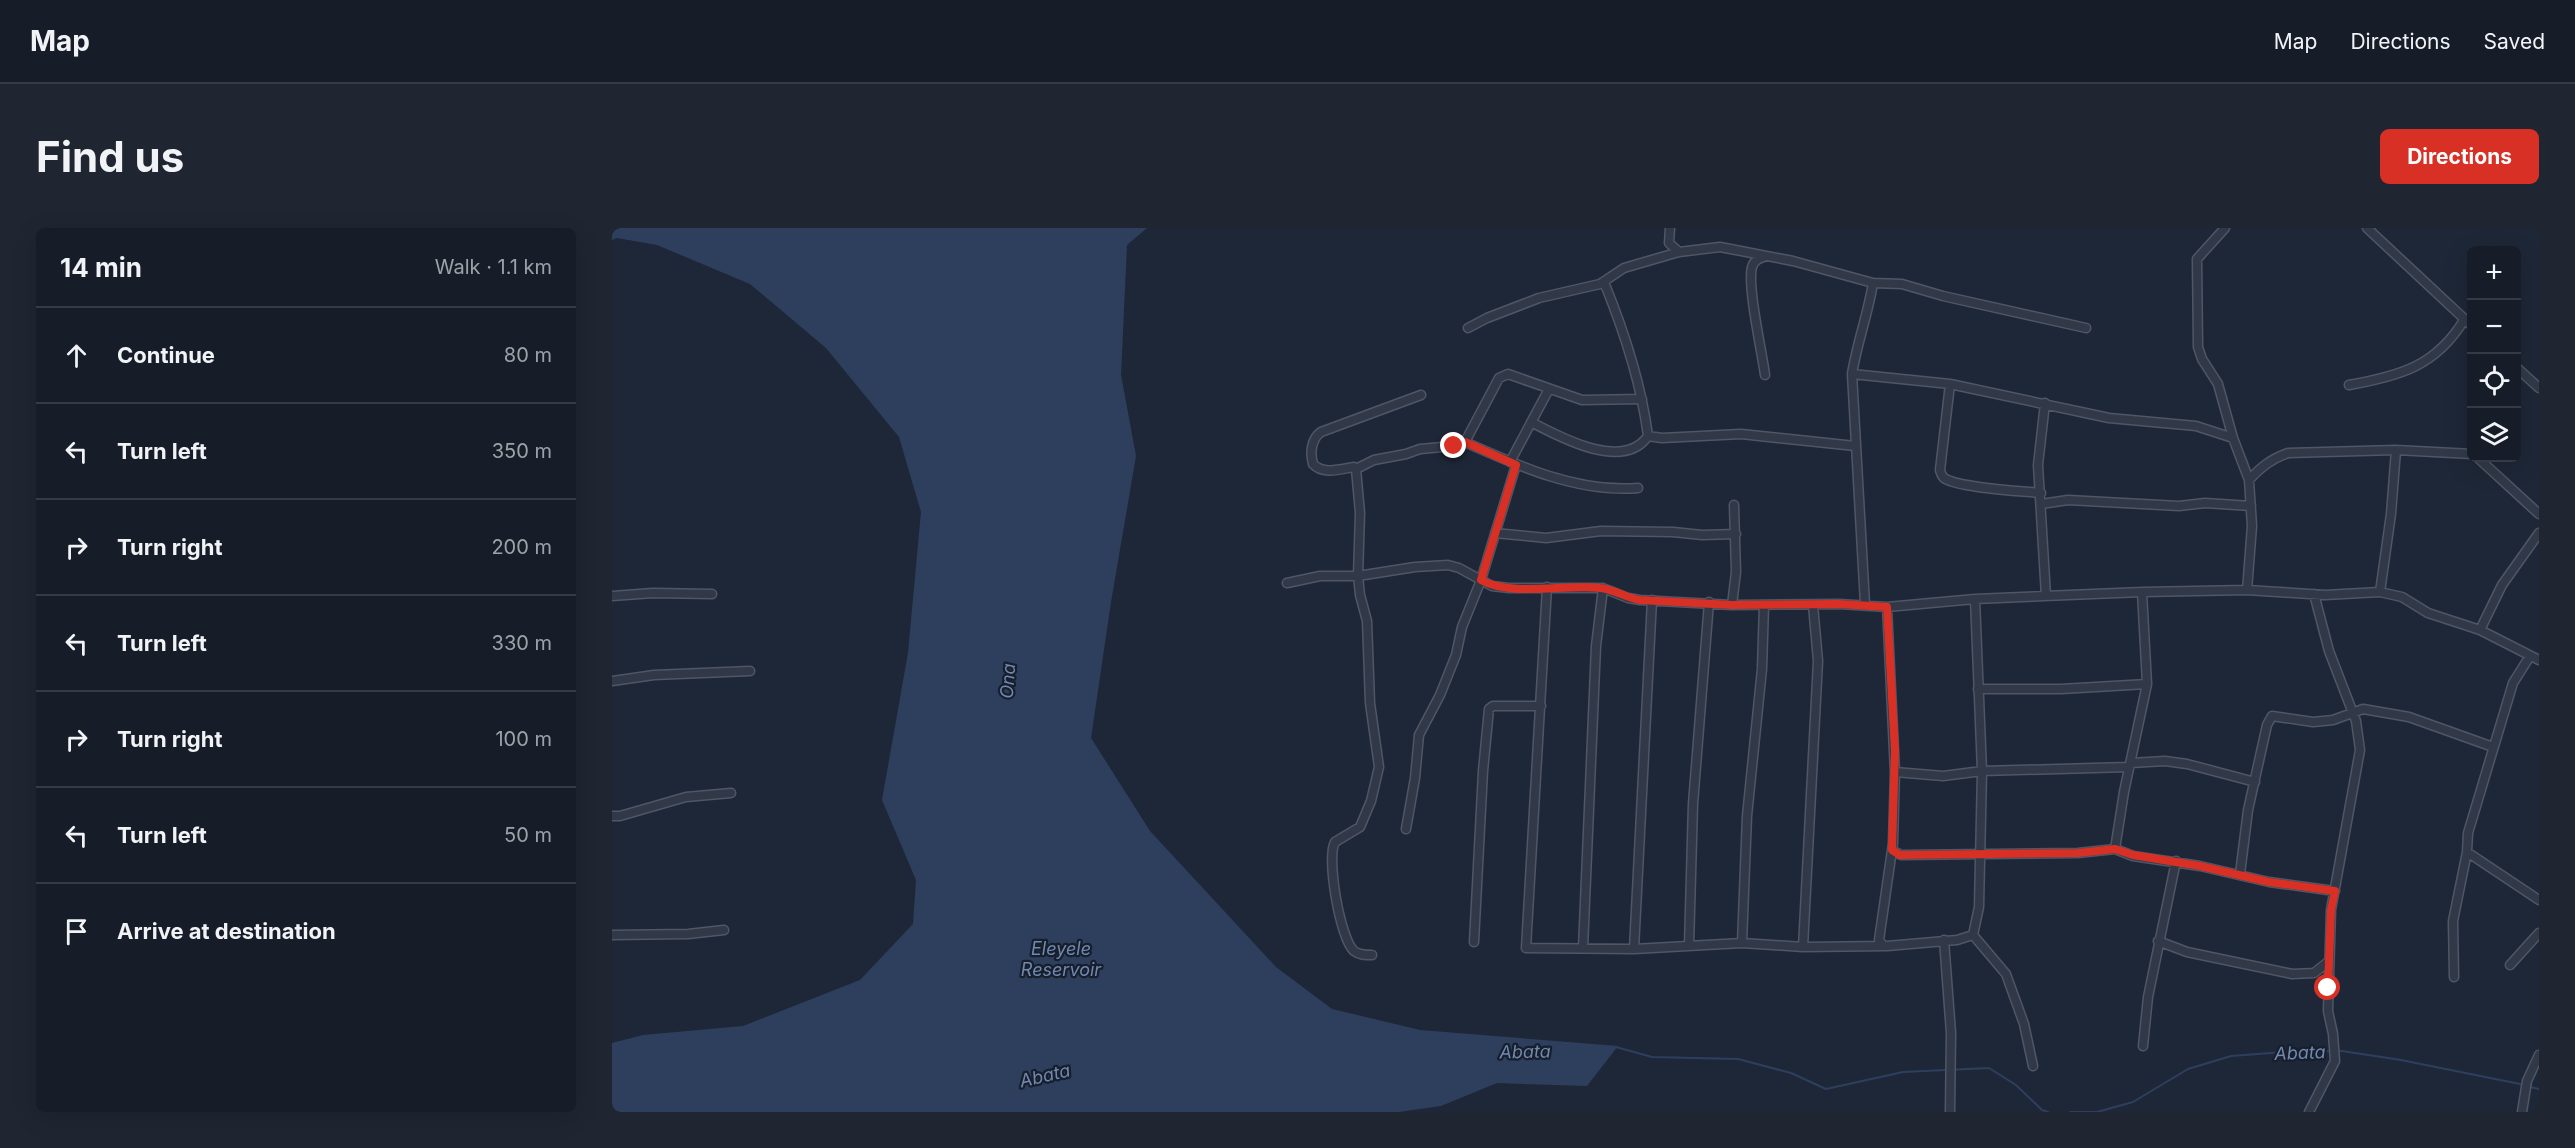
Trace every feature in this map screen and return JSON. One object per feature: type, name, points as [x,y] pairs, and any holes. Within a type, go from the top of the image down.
[{"type":"street","points":[[1670,228],[1669,243],[1679,252]]},
{"type":"street","points":[[2225,228],[2197,259],[2197,338],[2202,359],[2218,384],[2233,438],[2249,480],[2252,526],[2247,590]]},
{"type":"street","points":[[2367,228],[2467,322]]},
{"type":"street","points":[[1468,328],[1487,318],[1539,298],[1604,282],[1623,268],[1679,252],[1720,247],[1766,255],[1873,283],[1902,284],[1943,296],[2085,328]]},
{"type":"street","points":[[1765,375],[1751,282],[1752,266],[1756,260],[1766,255]]},
{"type":"street","points":[[1531,422],[1558,436],[1601,451],[1635,448],[1648,436],[1642,399],[1619,318],[1604,282]]},
{"type":"street","points":[[1865,604],[1863,528],[1855,446],[1852,374],[1857,345],[1869,311],[1873,283]]},
{"type":"street","points":[[2349,385],[2377,380],[2421,364],[2440,351],[2453,338],[2464,320]]},
{"type":"street","points":[[2521,370],[2539,388]]},
{"type":"street","points":[[1421,395],[1315,436],[1312,460],[1318,469],[1354,467],[1356,469],[1374,460],[1406,454],[1420,448],[1454,446],[1465,442],[1499,378],[1508,374],[1582,400],[1642,399]]},
{"type":"street","points":[[1852,374],[1950,384],[2109,418],[2196,426],[2233,438]]},
{"type":"street","points":[[1950,384],[1941,475],[1946,479],[1964,484],[2040,493]]},
{"type":"street","points":[[1406,829],[1416,778],[1419,735],[1448,678],[1462,627],[1481,580],[1513,463],[1549,389]]},
{"type":"street","points":[[2045,403],[2039,449],[2046,596]]},
{"type":"street","points":[[1648,436],[1662,438],[1741,434],[1855,446]]},
{"type":"street","points":[[1465,442],[1513,463],[1606,489],[1638,488]]},
{"type":"street","points":[[2249,480],[2262,466],[2275,457],[2288,453],[2396,450],[2467,454]]},
{"type":"street","points":[[2380,592],[2391,514],[2396,450]]},
{"type":"street","points":[[2482,462],[2539,514]]},
{"type":"street","points":[[1356,469],[1360,513],[1358,576],[1367,621],[1370,703],[1379,767],[1366,816],[1355,831],[1335,842],[1331,855],[1338,909],[1346,941],[1353,951],[1361,955],[1372,955]]},
{"type":"street","points":[[2041,504],[2068,500],[2179,506],[2205,503],[2251,506]]},
{"type":"street","points":[[1732,605],[1736,572],[1734,505]]},
{"type":"street","points":[[1495,533],[1545,538],[1601,531],[1736,534]]},
{"type":"street","points":[[2480,630],[2502,585],[2539,533]]},
{"type":"street","points":[[1287,583],[1320,576],[1358,576],[1415,567],[1448,565],[1459,568],[1492,586],[1603,588],[1628,598],[1732,605],[1865,604],[1887,607],[1975,599],[2142,592],[2247,590],[2356,595],[2380,592],[2402,597],[2428,613],[2480,630],[2539,660]]},
{"type":"street","points":[[1547,587],[1526,948],[1634,949],[1742,943],[1803,947],[1881,944],[1887,946],[1957,940],[1973,935]]},
{"type":"street","points":[[1583,948],[1596,646],[1603,588]]},
{"type":"street","points":[[2115,849],[2147,684],[2142,592]]},
{"type":"street","points":[[612,596],[653,593],[712,594]]},
{"type":"street","points":[[2309,1112],[2333,1066],[2335,1055],[2328,1011],[2331,910],[2360,750],[2353,712],[2329,651],[2314,594]]},
{"type":"street","points":[[1973,935],[1979,911],[1982,771],[1975,599]]},
{"type":"street","points":[[1634,949],[1652,600]]},
{"type":"street","points":[[1689,946],[1693,804],[1709,602]]},
{"type":"street","points":[[1742,943],[1748,806],[1762,669],[1764,604]]},
{"type":"street","points":[[1803,947],[1818,662],[1813,605]]},
{"type":"street","points":[[1881,944],[1879,940],[1892,850],[1895,772],[1887,607]]},
{"type":"street","points":[[2454,977],[2453,921],[2467,852],[2468,833],[2513,683],[2530,656]]},
{"type":"street","points":[[612,681],[654,675],[750,671]]},
{"type":"street","points":[[1978,689],[2061,689],[2147,684]]},
{"type":"street","points":[[1474,942],[1483,771],[1489,709],[1494,706],[1541,706]]},
{"type":"street","points":[[2240,874],[2248,810],[2269,718],[2272,716],[2313,722],[2333,720],[2363,709],[2409,717],[2493,747]]},
{"type":"street","points":[[1895,772],[1943,776],[1982,771],[2130,765],[2165,761],[2187,764],[2255,782]]},
{"type":"street","points":[[612,816],[620,816],[686,797],[730,793]]},
{"type":"street","points":[[1892,850],[1900,855],[1981,855],[2078,853],[2115,849],[2133,855],[2175,861],[2307,889],[2335,891]]},
{"type":"street","points":[[2467,852],[2539,900]]},
{"type":"street","points":[[2143,1047],[2148,997],[2175,861]]},
{"type":"street","points":[[612,935],[688,934],[724,930]]},
{"type":"street","points":[[2510,965],[2539,933]]},
{"type":"street","points":[[1973,935],[2006,974],[2024,1024],[2033,1066]]},
{"type":"street","points":[[1944,940],[1950,1023],[1950,1112]]},
{"type":"street","points":[[2158,941],[2187,952],[2292,974],[2314,973],[2328,962]]},
{"type":"street","points":[[2522,1112],[2527,1081],[2539,1055]]},
{"type":"water","name":"Eleyele Reservoir","points":[[612,228],[1147,228],[1127,245],[1121,375],[1136,456],[1091,738],[1150,831],[1276,967],[1332,1009],[1420,1030],[1618,1046],[1587,1086],[1497,1083],[1441,1106],[1399,1112],[612,1112],[612,1043],[643,1035],[743,1026],[860,980],[913,924],[916,880],[882,800],[908,653],[921,512],[899,437],[826,348],[750,284],[657,245],[617,238],[612,240]]},
{"type":"waterway","name":"Abata","points":[[1616,1047],[1652,1057],[1738,1059],[1791,1073],[1826,1089],[1903,1072],[1989,1068],[2016,1085],[2042,1110],[2048,1112]]},
{"type":"waterway","name":"Abata","points":[[2070,1112],[2097,1112],[2133,1102],[2188,1069],[2231,1056],[2284,1052],[2342,1051],[2401,1060],[2525,1085]]},
{"type":"waterway","name":"Abata","points":[[2530,1087],[2539,1089]]},
{"type":"route","points":[[1454,446],[1465,442],[1516,465],[1481,580],[1492,586],[1603,588],[1640,600],[1732,605],[1865,604],[1887,607],[1895,751],[1892,850],[1900,855],[2078,853],[2115,849],[2133,855],[2175,861],[2269,882],[2307,889],[2319,888],[2335,891],[2331,910],[2328,988]]},
{"type":"water label","name":"Ona","points":[[1008,681]]}]
